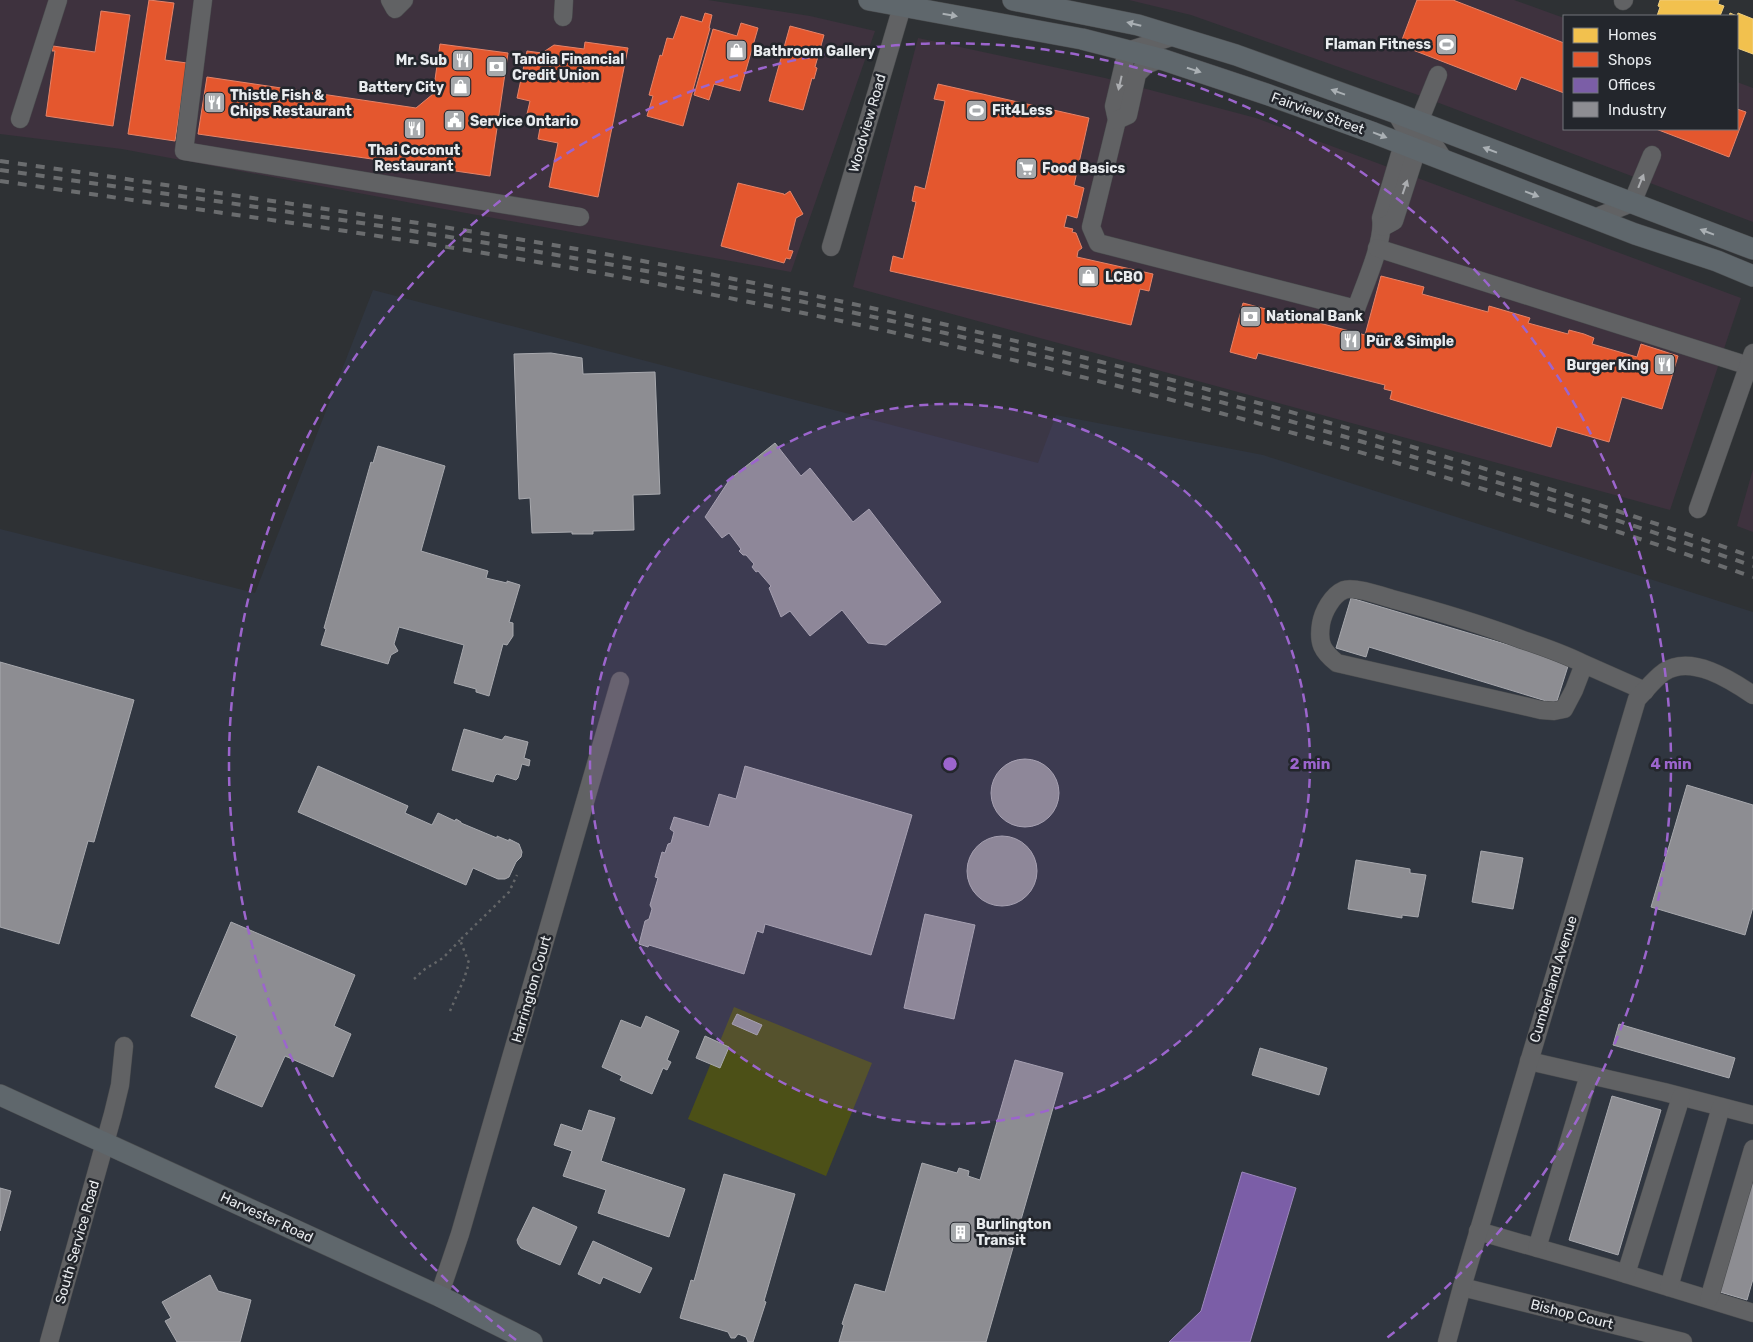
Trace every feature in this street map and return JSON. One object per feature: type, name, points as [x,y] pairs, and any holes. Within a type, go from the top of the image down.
[{"type":"main road","name":"Fairview Street","points":[[869,0],[903,3],[1082,40],[1160,59],[1266,94],[1410,147],[1635,234],[1718,261],[1753,276]]},
{"type":"main road","name":"Fairview Street","points":[[1013,0],[1104,17],[1236,55],[1396,113],[1753,249]]},
{"type":"main road","name":"Harvester Road","points":[[0,1094],[440,1296],[532,1342]]},
{"type":"street","points":[[20,119],[58,0]]},
{"type":"street","points":[[203,0],[184,151],[580,217]]},
{"type":"street","points":[[390,0],[395,9],[404,0]]},
{"type":"street","name":"Woodview Road","points":[[831,247],[903,3]]},
{"type":"street","points":[[1175,36],[1127,51],[1114,106],[1117,120],[1091,227],[1098,243],[1356,308],[1383,227],[1381,218],[1410,147],[1396,113]]},
{"type":"street","points":[[1117,120],[1128,115],[1137,74],[1146,65],[1160,59]]},
{"type":"street","points":[[1438,75],[1419,122],[1444,160]]},
{"type":"street","points":[[1594,218],[1632,203],[1652,154]]},
{"type":"street","points":[[1377,248],[1751,359],[1698,509]]},
{"type":"street","points":[[1584,664],[1564,709],[1554,711],[1541,710],[1337,663],[1323,648],[1320,636],[1322,620],[1334,597],[1344,590],[1353,590],[1480,624],[1569,656],[1645,691]]},
{"type":"street","name":"Cumberland Avenue","points":[[1447,1342],[1478,1231],[1637,699],[1665,671],[1685,666],[1710,670],[1753,695]]},
{"type":"street","name":"Harrington Court","points":[[440,1296],[460,1234],[620,682]]},
{"type":"street","name":"South Service Road","points":[[49,1342],[120,1086],[124,1046]]},
{"type":"street","points":[[1529,1061],[1753,1115]]},
{"type":"street","points":[[1537,1248],[1590,1075]]},
{"type":"street","points":[[1626,1274],[1681,1097]]},
{"type":"street","points":[[1669,1287],[1722,1107]]},
{"type":"street","points":[[1709,1299],[1753,1149]]},
{"type":"street","points":[[1478,1231],[1753,1312]]},
{"type":"street","name":"Bishop Court","points":[[1462,1287],[1683,1342]]},
{"type":"path","points":[[414,979],[443,958],[509,892],[517,875]]},
{"type":"path","points":[[450,1010],[469,963],[460,940]]},
{"type":"shaded area","points":[[0,0],[708,0],[810,16],[875,31],[791,272],[122,149],[0,134]]},
{"type":"shaded area","points":[[1129,0],[1514,0],[1563,18],[1563,130],[1738,130],[1738,82],[1753,88],[1753,222],[1418,95],[1191,15]]},
{"type":"shaded area","points":[[918,38],[1105,78],[1256,118],[1741,298],[1670,510],[853,287]]},
{"type":"shaded area","points":[[373,290],[1038,463],[1056,415],[1263,455],[1753,612],[1753,1342],[0,1342],[0,529],[255,593]]},
{"type":"shaded area","points":[[1753,469],[1753,532],[1737,526]]},
{"type":"green space","points":[[734,1007],[872,1063],[826,1176],[688,1119]]},
{"type":"building: Homes","points":[[1660,0],[1719,0],[1718,4],[1724,6],[1720,15],[1657,15],[1660,7],[1658,6]]},
{"type":"building: Homes","points":[[1738,13],[1753,19],[1753,54],[1738,48]]},
{"type":"building: Shops","points":[[149,0],[174,3],[165,60],[187,63],[175,141],[128,134]]},
{"type":"building: Shops","points":[[1417,0],[1453,0],[1563,43],[1563,93],[1521,77],[1516,90],[1400,45]]},
{"type":"building: Shops","points":[[101,11],[130,15],[113,126],[46,116],[55,51],[52,51],[53,46],[95,52]]},
{"type":"building: Shops","points":[[705,13],[712,15],[710,28],[683,126],[647,116],[653,96],[649,95],[660,55],[662,56],[667,38],[673,39],[681,16],[702,22]]},
{"type":"building: Shops","points":[[741,23],[758,28],[740,91],[714,84],[709,100],[694,95],[713,29],[737,36]]},
{"type":"building: Shops","points":[[790,26],[824,35],[815,67],[817,68],[814,79],[812,78],[803,110],[769,101]]},
{"type":"building: Shops","points":[[585,42],[628,48],[598,197],[549,187],[558,143],[538,139],[542,117],[527,114],[530,101],[517,98],[527,51],[542,53],[554,45],[584,49]]},
{"type":"building: Shops","points":[[440,44],[508,53],[490,176],[198,134],[207,77],[416,108],[433,94]]},
{"type":"building: Shops","points":[[938,84],[1089,118],[1074,185],[1084,188],[1077,218],[1067,215],[1064,227],[1073,229],[1072,232],[1076,233],[1082,248],[1078,251],[1077,257],[1153,274],[1149,291],[1140,289],[1131,325],[890,271],[893,256],[903,259],[916,202],[912,201],[915,186],[925,189],[945,101],[934,99]]},
{"type":"building: Shops","points":[[1738,109],[1746,112],[1729,157],[1659,130],[1738,130]]},
{"type":"building: Shops","points":[[738,183],[784,195],[790,191],[803,214],[796,218],[788,250],[793,251],[790,259],[786,258],[784,263],[721,246]]},
{"type":"building: Shops","points":[[1381,276],[1424,287],[1422,294],[1488,312],[1489,306],[1530,318],[1528,323],[1568,334],[1569,330],[1584,334],[1594,338],[1592,344],[1637,357],[1641,344],[1678,356],[1662,409],[1622,397],[1609,442],[1557,427],[1551,447],[1390,399],[1392,391],[1384,389],[1385,385],[1258,353],[1256,359],[1230,352],[1243,303],[1365,335]]},
{"type":"building: Offices","points":[[1242,1172],[1296,1188],[1250,1342],[1169,1342],[1201,1311]]},
{"type":"building: Industry","points":[[551,353],[582,358],[583,374],[655,372],[660,494],[633,495],[634,530],[593,531],[593,534],[572,534],[572,532],[532,533],[530,498],[519,499],[514,354]]},
{"type":"building: Industry","points":[[775,443],[801,476],[810,468],[853,522],[869,509],[941,602],[886,645],[868,643],[842,610],[810,636],[790,611],[781,617],[769,588],[771,586],[758,571],[756,572],[752,567],[754,564],[746,555],[739,551],[741,549],[729,533],[722,538],[705,517],[730,479]]},
{"type":"building: Industry","points":[[378,446],[445,466],[421,551],[488,571],[486,578],[520,585],[509,622],[513,623],[513,636],[507,645],[503,644],[489,696],[476,692],[476,689],[454,683],[464,645],[399,627],[394,644],[398,651],[391,655],[388,664],[321,645],[326,629],[324,628],[371,462],[373,463]]},
{"type":"building: Industry","points":[[1351,598],[1569,663],[1556,704],[1369,647],[1366,657],[1336,648]]},
{"type":"building: Industry","points":[[0,662],[134,700],[94,842],[88,841],[59,944],[0,927]]},
{"type":"building: Industry","points":[[464,729],[502,740],[505,736],[528,742],[524,758],[530,760],[529,766],[522,764],[516,780],[497,774],[493,782],[452,770]]},
{"type":"building: Industry","points":[[1025,759],[1038,762],[1049,769],[1056,780],[1059,793],[1056,806],[1049,817],[1038,824],[1025,827],[1012,824],[1001,817],[994,806],[991,793],[994,780],[1001,769],[1012,762]]},
{"type":"building: Industry","points":[[318,766],[408,806],[405,813],[432,825],[438,813],[497,838],[497,836],[509,841],[509,839],[519,844],[522,852],[521,857],[516,862],[509,877],[498,879],[473,868],[466,885],[298,812]]},
{"type":"building: Industry","points":[[745,766],[912,815],[871,955],[765,924],[763,933],[757,931],[744,974],[649,945],[648,947],[639,944],[645,921],[649,919],[652,909],[650,905],[658,878],[655,877],[662,852],[665,853],[668,844],[671,843],[674,832],[670,829],[674,817],[709,827],[719,794],[736,799]]},
{"type":"building: Industry","points":[[1687,785],[1753,805],[1753,907],[1745,935],[1651,907]]},
{"type":"building: Industry","points":[[1002,836],[1015,839],[1027,846],[1034,858],[1037,871],[1034,884],[1027,896],[1015,903],[1002,906],[989,903],[977,896],[970,884],[967,871],[970,858],[977,846],[989,839]]},
{"type":"building: Industry","points":[[1481,851],[1523,858],[1513,909],[1472,902]]},
{"type":"building: Industry","points":[[1356,860],[1410,869],[1410,873],[1426,875],[1418,917],[1402,915],[1402,918],[1348,909]]},
{"type":"building: Industry","points":[[925,914],[975,925],[954,1019],[904,1008]]},
{"type":"building: Industry","points":[[231,922],[355,975],[334,1026],[351,1034],[333,1077],[285,1056],[262,1107],[215,1087],[237,1036],[191,1016]]},
{"type":"building: Industry","points":[[737,1014],[762,1025],[757,1035],[732,1024]]},
{"type":"building: Industry","points":[[646,1016],[679,1031],[667,1060],[671,1062],[667,1070],[663,1068],[652,1094],[620,1080],[622,1076],[602,1067],[621,1020],[641,1028]]},
{"type":"building: Industry","points":[[1619,1024],[1735,1058],[1729,1078],[1613,1045]]},
{"type":"building: Industry","points":[[705,1036],[729,1047],[720,1068],[696,1058]]},
{"type":"building: Industry","points":[[1260,1048],[1327,1068],[1319,1095],[1252,1075]]},
{"type":"building: Industry","name":"Burlington Transit","points":[[1015,1060],[1063,1073],[986,1342],[839,1342],[844,1325],[842,1324],[855,1284],[885,1292],[922,1163],[957,1173],[959,1168],[969,1171],[968,1176],[980,1180]]},
{"type":"building: Industry","points":[[1612,1096],[1661,1110],[1618,1255],[1569,1240]]},
{"type":"building: Industry","points":[[589,1110],[615,1118],[601,1161],[685,1189],[669,1237],[598,1213],[606,1190],[563,1176],[572,1151],[554,1145],[561,1124],[582,1131]]},
{"type":"building: Industry","points":[[724,1174],[795,1194],[764,1301],[766,1302],[753,1342],[748,1342],[746,1337],[738,1334],[735,1338],[731,1338],[728,1332],[680,1318],[691,1280],[694,1281]]},
{"type":"building: Industry","points":[[1753,1179],[1753,1279],[1747,1300],[1720,1292]]},
{"type":"building: Industry","points":[[0,1188],[11,1191],[0,1231]]},
{"type":"building: Industry","points":[[533,1207],[577,1227],[560,1265],[521,1248],[518,1244],[517,1240]]},
{"type":"building: Industry","points":[[593,1241],[652,1268],[640,1293],[603,1277],[600,1284],[578,1274]]},
{"type":"building: Industry","points":[[210,1275],[218,1291],[251,1300],[240,1342],[177,1342],[165,1321],[171,1318],[162,1302]]},
{"type":"railway","points":[[0,161],[506,237],[670,266],[855,304],[1114,365],[1372,435],[1500,473],[1753,557]]},
{"type":"railway","points":[[0,170],[448,237],[626,267],[847,311],[1109,373],[1239,407],[1497,482],[1753,566]]},
{"type":"railway","points":[[0,181],[336,230],[537,262],[704,293],[924,339],[1044,367],[1163,398],[1401,464],[1519,500],[1753,577]]},
{"type":"place","name":"Flaman Fitness","points":[[1447,44]]},
{"type":"place","name":"Bathroom Gallery","points":[[737,51]]},
{"type":"place","name":"Mr. Sub","points":[[463,60]]},
{"type":"place","name":"Tandia Financial Credit Union","points":[[496,67]]},
{"type":"place","name":"Battery City","points":[[460,87]]},
{"type":"place","name":"Thistle Fish & Chips Restaurant","points":[[214,103]]},
{"type":"place","name":"Fit4Less","points":[[976,110]]},
{"type":"place","name":"Service Ontario","points":[[454,121]]},
{"type":"place","name":"Thai Coconut Restaurant","points":[[414,128]]},
{"type":"place","name":"Food Basics","points":[[1026,168]]},
{"type":"place","name":"LCBO","points":[[1089,277]]},
{"type":"place","name":"National Bank","points":[[1250,316]]},
{"type":"place","name":"Pür & Simple","points":[[1350,341]]},
{"type":"place","name":"Burger King","points":[[1665,365]]},
{"type":"place","name":"Burlington Transit","points":[[960,1232]]}]
